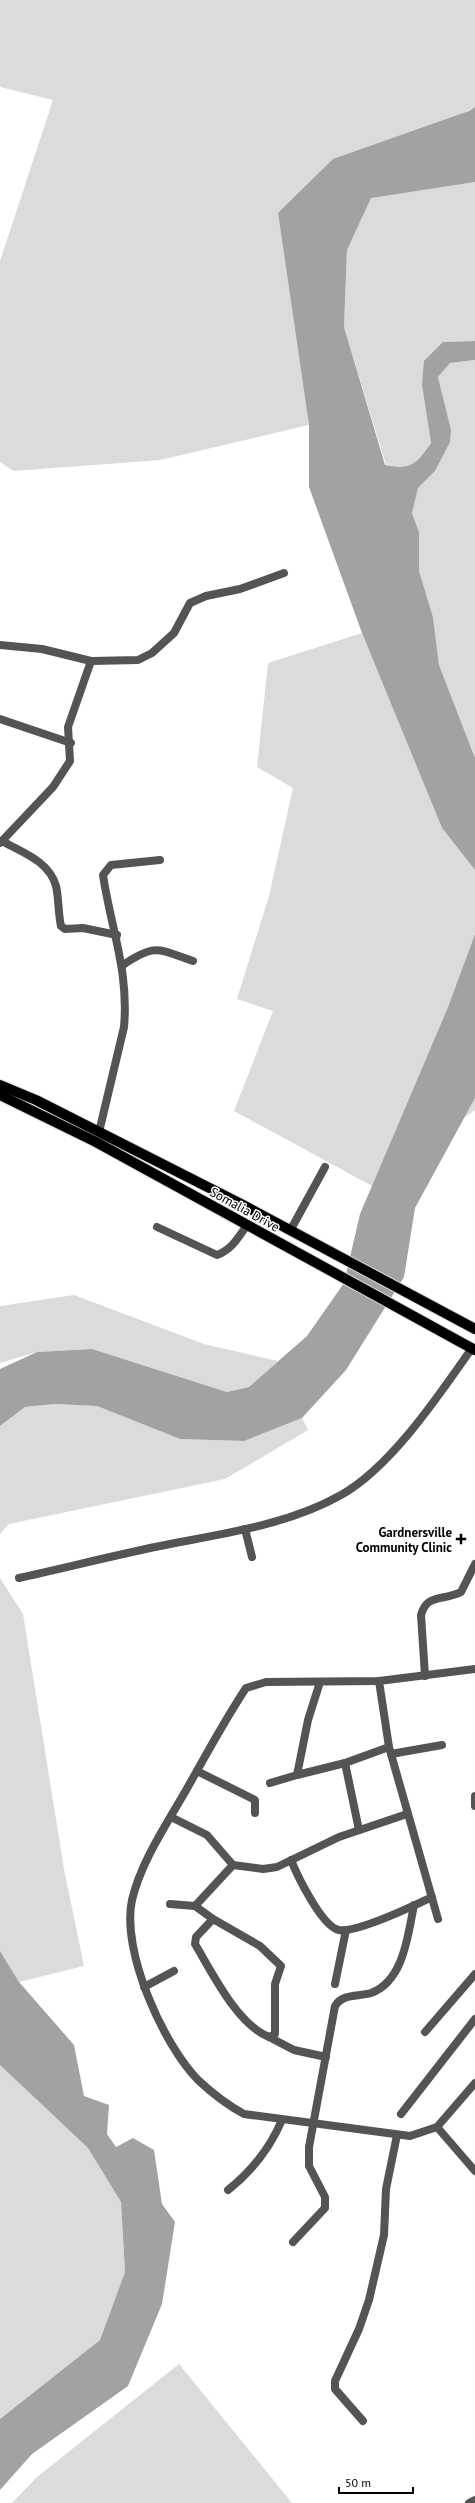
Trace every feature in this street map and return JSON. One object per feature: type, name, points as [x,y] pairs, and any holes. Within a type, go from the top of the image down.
[{"type":"main road","name":"Somalia Drive","points":[[0,1085],[36,1100],[99,1132],[411,1294],[475,1329]]},
{"type":"main road","name":"Somalia Drive","points":[[0,1095],[96,1142],[473,1349]]},
{"type":"street","points":[[0,645],[42,649],[91,661],[125,662],[145,657],[174,633],[190,603],[206,596],[240,589],[284,573]]},
{"type":"street","points":[[91,661],[68,726],[71,743],[70,761],[53,787],[1,842],[38,861],[51,874],[56,886],[61,926],[65,928],[84,928],[117,935]]},
{"type":"street","points":[[0,719],[71,743]]},
{"type":"street","points":[[99,1132],[124,1027],[123,965],[103,875],[106,869],[111,865],[160,860]]},
{"type":"street","points":[[123,965],[139,954],[157,949],[193,961]]},
{"type":"street","points":[[290,1231],[325,1167]]},
{"type":"street","points":[[157,1227],[218,1255],[227,1251],[234,1244],[247,1225]]},
{"type":"street","points":[[19,1578],[245,1529],[314,1507],[342,1495],[366,1476],[393,1451],[428,1409],[473,1349]]},
{"type":"street","points":[[245,1529],[252,1557]]},
{"type":"street","points":[[426,1676],[421,1615],[423,1606],[429,1601],[461,1592],[475,1564]]},
{"type":"street","points":[[475,1669],[379,1681],[266,1682],[246,1688],[197,1771],[147,1862],[132,1902],[132,1936],[144,1987],[163,2028],[198,2080],[229,2106],[244,2114],[397,2135],[421,2134],[437,2127],[475,2083]]},
{"type":"street","points":[[379,1681],[390,1751],[438,1919]]},
{"type":"street","points":[[297,1775],[308,1720],[320,1682]]},
{"type":"street","points":[[270,1783],[390,1751],[442,1745]]},
{"type":"street","points":[[345,1763],[359,1830]]},
{"type":"street","points":[[197,1771],[255,1800],[255,1813]]},
{"type":"street","points":[[475,1796],[475,1806]]},
{"type":"street","points":[[171,1817],[207,1835],[234,1865],[263,1869],[277,1867],[334,1839],[407,1814]]},
{"type":"street","points":[[291,1860],[302,1886],[330,1925],[338,1930],[346,1930],[432,1897]]},
{"type":"street","points":[[195,1906],[234,1865]]},
{"type":"street","points":[[170,1904],[195,1906],[213,1920],[260,1946],[281,1966],[275,1984],[274,2034],[269,2037]]},
{"type":"street","points":[[293,2242],[324,2208],[325,2197],[309,2166],[309,2147],[315,2123],[335,2006],[343,1998],[371,1993],[383,1986],[402,1961],[414,1905]]},
{"type":"street","points":[[213,1920],[196,1937],[195,1944],[246,2022],[260,2033],[294,2050],[326,2057]]},
{"type":"street","points":[[335,1984],[346,1930]]},
{"type":"street","points":[[144,1987],[174,1971]]},
{"type":"street","points":[[425,2032],[475,1974]]},
{"type":"street","points":[[401,2114],[475,2019]]},
{"type":"street","points":[[228,2190],[241,2180],[264,2152],[282,2120]]},
{"type":"street","points":[[437,2127],[475,2171]]},
{"type":"street","points":[[363,2421],[335,2389],[335,2381],[359,2329],[369,2300],[384,2235],[386,2189],[397,2135]]},
{"type":"street","points":[[469,2503],[475,2500]]},
{"type":"shaded area","points":[[0,0],[475,0],[475,107],[278,213],[309,425],[160,460],[14,471],[0,462],[0,261],[53,100],[0,87]]},
{"type":"shaded area","points":[[475,107],[475,182],[371,198],[347,250],[344,327],[385,465],[401,467],[417,461],[431,443],[422,385],[424,361],[443,342],[475,341],[475,360],[450,363],[438,377],[451,430],[450,442],[435,471],[418,488],[412,513],[419,532],[419,571],[433,617],[439,665],[475,758],[475,870],[442,828],[362,633],[309,487],[309,425],[278,213],[333,159],[469,111]]},
{"type":"shaded area","points":[[475,182],[475,341],[443,342],[422,385],[431,443],[413,464],[408,466],[386,465],[344,327],[347,250],[371,197]]},
{"type":"shaded area","points":[[475,360],[475,758],[439,665],[433,617],[419,571],[419,532],[412,513],[418,488],[435,471],[451,430],[438,377],[450,363]]},
{"type":"shaded area","points":[[362,633],[442,828],[475,870],[475,934],[448,1007],[372,1186],[234,1111],[273,1011],[237,999],[269,896],[293,788],[257,767],[268,663]]},
{"type":"shaded area","points":[[475,934],[475,1098],[415,1208],[404,1277],[346,1370],[302,1418],[244,1441],[180,1439],[97,1406],[55,1404],[25,1407],[0,1426],[0,1369],[37,1352],[92,1349],[227,1392],[249,1387],[307,1336],[344,1283],[360,1214],[448,1007]]},
{"type":"shaded area","points":[[475,1098],[475,1110],[464,1118]]},
{"type":"shaded area","points":[[74,1295],[204,1344],[278,1361],[249,1387],[227,1392],[92,1349],[37,1352],[0,1363],[0,1306]]},
{"type":"shaded area","points":[[55,1404],[97,1406],[180,1439],[244,1441],[302,1418],[308,1430],[225,1479],[9,1524],[0,1534],[0,1426],[25,1407]]},
{"type":"shaded area","points":[[0,1578],[23,1614],[64,1869],[84,1966],[19,1982],[0,1951]]},
{"type":"shaded area","points":[[0,1951],[19,1982],[74,2045],[84,2096],[109,2105],[107,2134],[116,2147],[133,2138],[154,2150],[162,2204],[175,2222],[162,2304],[128,2386],[32,2454],[0,2490],[0,2419],[100,2340],[125,2272],[121,2202],[88,2148],[0,2065]]},
{"type":"shaded area","points":[[0,2065],[88,2148],[121,2202],[125,2272],[100,2340],[0,2419]]},
{"type":"shaded area","points":[[179,2364],[292,2503],[12,2503],[37,2477]]},
{"type":"place","name":"Gardnersville Community Clinic","points":[[461,1539]]}]
